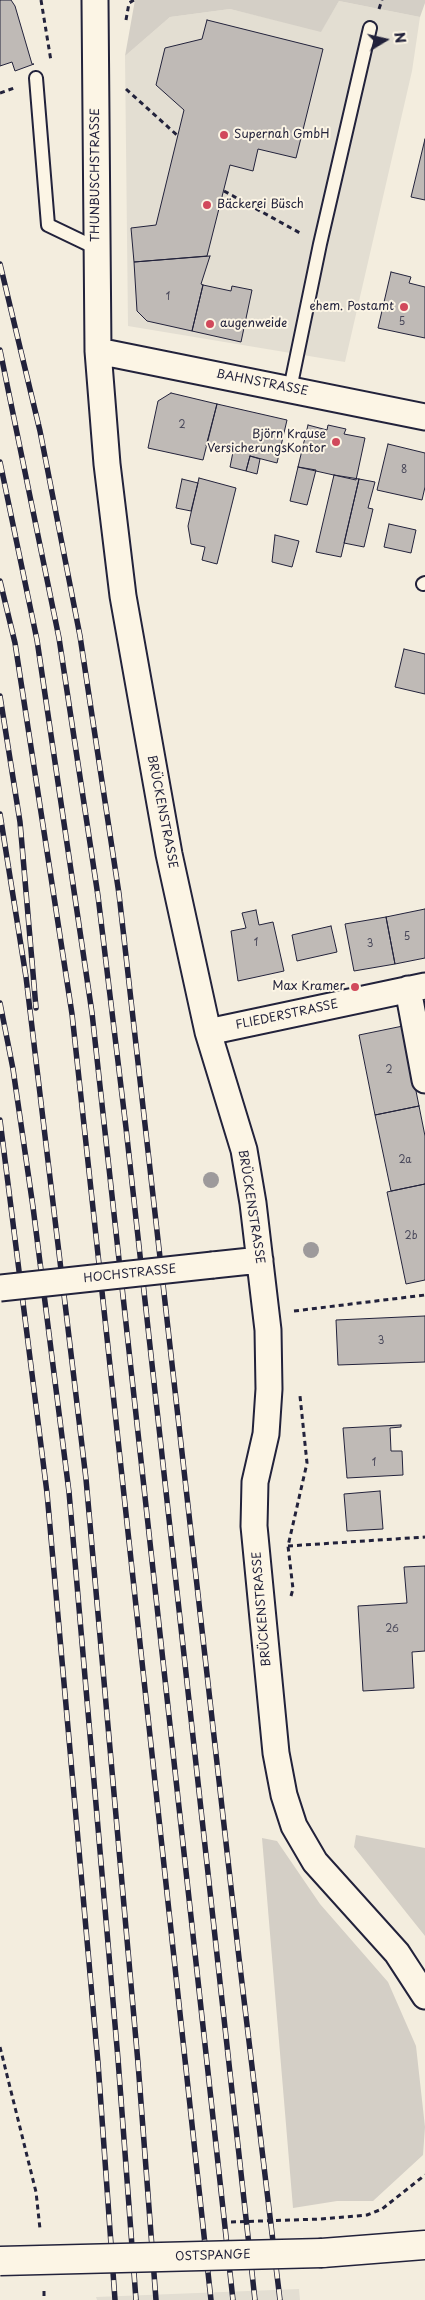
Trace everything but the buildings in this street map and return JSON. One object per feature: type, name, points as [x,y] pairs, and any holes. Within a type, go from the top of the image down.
[{"type":"main road","name":"OSTSPANGE","points":[[0,2261],[322,2253],[425,2245]]},
{"type":"street","name":"THUNBUSCHSTRASSE","points":[[95,0],[98,351]]},
{"type":"street","name":"BAHNSTRASSE","points":[[98,351],[425,417]]},
{"type":"street","name":"BRÜCKENSTRASSE","points":[[98,351],[107,464],[123,596],[170,854],[208,1032],[244,1150],[260,1260],[268,1330],[269,1389],[266,1434],[255,1482],[254,1526],[276,1753],[284,1795],[294,1826],[315,1862],[397,1953],[425,1996]]},
{"type":"street","name":"FLIEDERSTRASSE","points":[[208,1032],[417,988]]},
{"type":"street","points":[[417,988],[425,1080]]},
{"type":"street","name":"HOCHSTRASSE","points":[[0,1288],[260,1260]]},
{"type":"lane","points":[[290,389],[320,244],[370,28]]},
{"type":"lane","points":[[36,78],[48,225],[96,248]]},
{"type":"path","points":[[41,0],[52,69]]},
{"type":"path","points":[[96,68],[118,70],[120,85],[149,108],[178,136]]},
{"type":"path","points":[[0,93],[19,86]]},
{"type":"path","points":[[224,191],[320,244]]},
{"type":"path","points":[[290,1311],[425,1295]]},
{"type":"path","points":[[291,1598],[293,1589],[288,1546],[425,1537]]},
{"type":"path","points":[[0,2047],[36,2192],[41,2235]]},
{"type":"path","points":[[320,2219],[367,2215],[382,2209],[425,2175]]},
{"type":"path","points":[[43,2281],[44,2300]]},
{"type":"shaded area","points":[[135,0],[425,0],[425,3],[420,17],[339,1],[321,32],[230,9],[170,17],[125,56]]},
{"type":"shaded area","points":[[339,1],[420,17],[412,71],[345,362],[128,326],[125,56],[170,17],[230,9],[321,31]]},
{"type":"shaded area","points":[[356,1835],[425,1848],[425,1936],[354,1847]]},
{"type":"shaded area","points":[[262,1838],[277,1841],[320,1904],[388,1982],[416,2046],[425,2127],[423,2155],[373,2201],[337,2201],[293,2208]]},
{"type":"shaded area","points":[[299,2289],[300,2300],[97,2300],[96,2297]]},
{"type":"railway","points":[[0,264],[40,431],[80,636],[119,894],[239,1958],[280,2300]]},
{"type":"railway","points":[[0,350],[59,638],[98,896],[126,1128],[255,2300]]},
{"type":"railway","points":[[0,462],[37,640],[92,1013],[233,2300]]},
{"type":"railway","points":[[0,581],[15,643],[72,1014],[211,2300]]},
{"type":"railway","points":[[0,696],[20,822],[36,1008]]},
{"type":"railway","points":[[0,814],[26,977],[86,1479],[138,2063],[156,2300]]},
{"type":"railway","points":[[0,1003],[13,1069],[33,1207],[69,1492],[118,2059],[136,2300]]},
{"type":"railway","points":[[0,1120],[47,1493],[98,2063],[115,2300]]},
{"type":"place","name":"Supernah GmbH","points":[[224,135]]},
{"type":"place","name":"Bäckerei Büsch","points":[[207,205]]},
{"type":"place","name":"ehem. Postamt","points":[[404,307]]},
{"type":"place","name":"augenweide","points":[[210,324]]},
{"type":"place","name":"Björn Krause VersicherungsKontor","points":[[336,442]]},
{"type":"place","name":"Max Kramer","points":[[355,987]]}]
